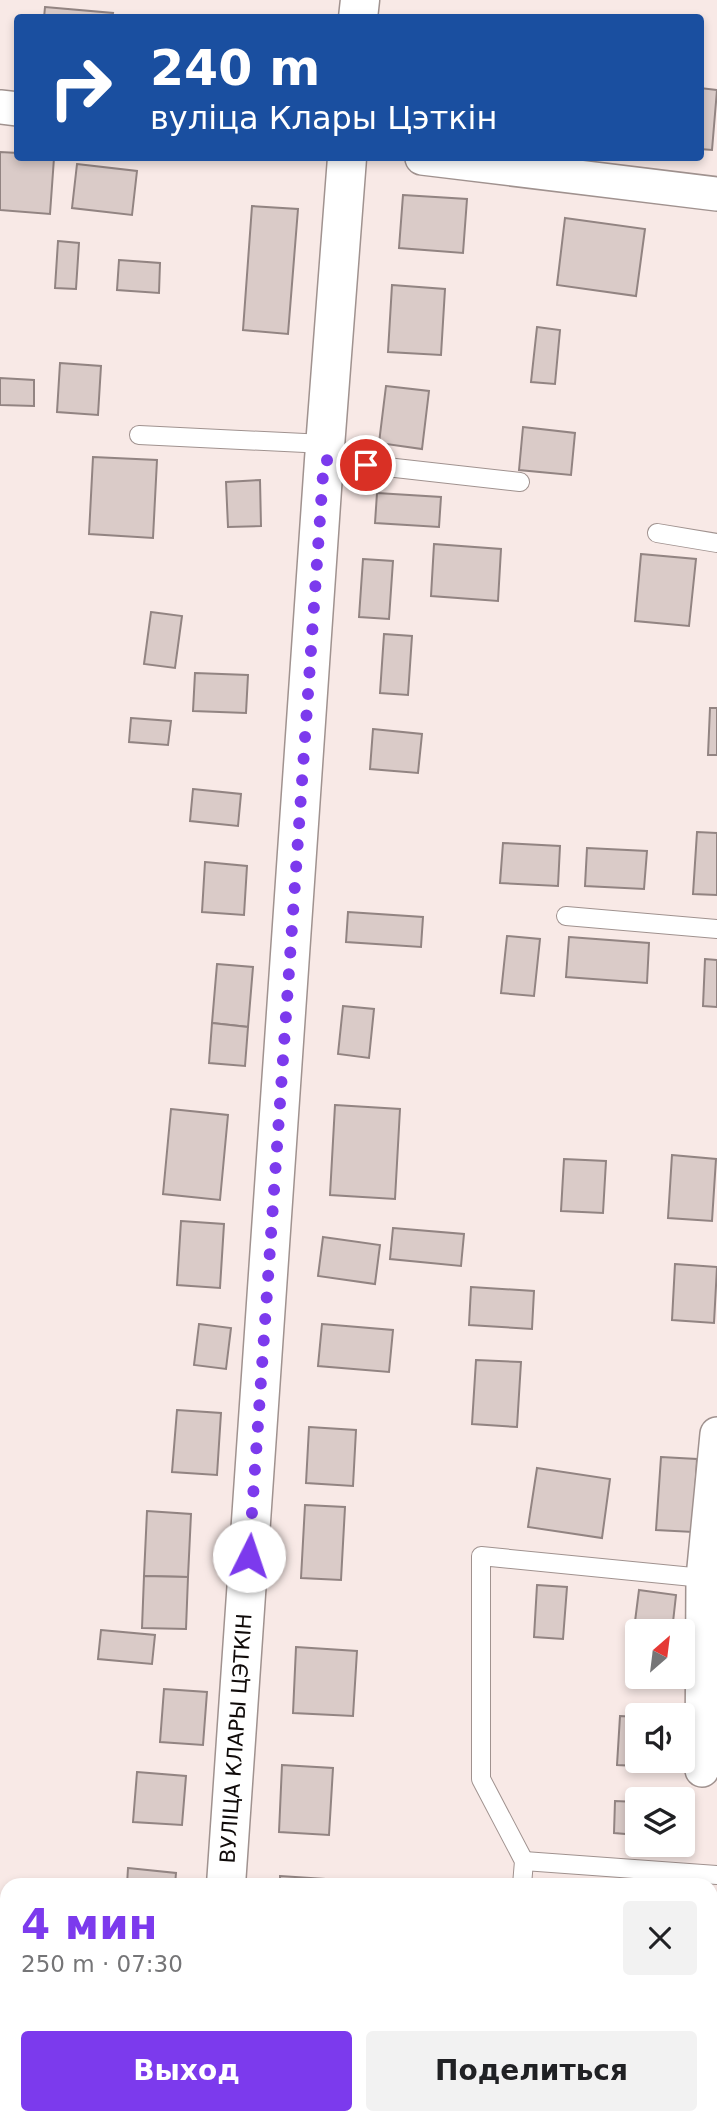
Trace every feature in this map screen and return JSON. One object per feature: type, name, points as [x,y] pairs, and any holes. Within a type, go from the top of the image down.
[{"type":"street","name":"ВУЛІЦА КЛАРЫ ЦЭТКІН","points":[[226,1878],[324,452],[347,161]]},
{"type":"street","points":[[447,161],[717,194]]},
{"type":"street","points":[[702,1770],[703,1578],[717,1434]]},
{"type":"lane","points":[[139,435],[324,452],[520,482]]},
{"type":"lane","points":[[657,533],[717,543]]},
{"type":"lane","points":[[566,916],[717,929]]},
{"type":"lane","points":[[523,1878],[524,1861],[481,1779],[481,1556],[703,1578]]},
{"type":"lane","points":[[524,1861],[717,1875]]},
{"type":"building","points":[[45,7],[113,13],[113,14],[44,14]]},
{"type":"building","points":[[704,88],[717,90],[712,150],[704,149]]},
{"type":"building","points":[[0,152],[14,153],[14,161],[54,161],[50,214],[0,210]]},
{"type":"building","points":[[77,164],[137,171],[132,215],[72,208]]},
{"type":"building","points":[[403,195],[467,199],[463,253],[399,248]]},
{"type":"building","points":[[252,206],[298,209],[288,334],[243,330]]},
{"type":"building","points":[[565,218],[645,229],[636,296],[557,285]]},
{"type":"building","points":[[58,241],[79,243],[76,289],[55,288]]},
{"type":"building","points":[[119,260],[160,263],[159,293],[117,290]]},
{"type":"building","points":[[392,285],[445,289],[441,355],[388,352]]},
{"type":"building","points":[[537,327],[560,330],[555,384],[531,382]]},
{"type":"building","points":[[60,363],[101,366],[98,415],[57,412]]},
{"type":"building","points":[[0,378],[34,380],[34,406],[0,405]]},
{"type":"building","points":[[386,386],[429,391],[422,449],[379,443]]},
{"type":"building","points":[[523,427],[575,433],[571,475],[519,470]]},
{"type":"building","points":[[93,457],[157,460],[153,538],[89,534]]},
{"type":"building","points":[[260,480],[261,526],[228,527],[226,482]]},
{"type":"building","points":[[377,493],[441,497],[439,527],[375,523]]},
{"type":"building","points":[[434,544],[501,549],[498,601],[431,596]]},
{"type":"building","points":[[641,554],[696,559],[689,626],[635,621]]},
{"type":"building","points":[[363,559],[393,561],[389,619],[359,617]]},
{"type":"building","points":[[151,612],[182,616],[175,668],[144,664]]},
{"type":"building","points":[[384,634],[412,636],[408,695],[380,693]]},
{"type":"building","points":[[195,673],[248,675],[246,713],[193,711]]},
{"type":"building","points":[[710,708],[717,708],[717,755],[708,755]]},
{"type":"building","points":[[131,718],[171,721],[168,745],[129,742]]},
{"type":"building","points":[[373,729],[422,734],[418,773],[370,769]]},
{"type":"building","points":[[193,789],[241,794],[238,826],[190,821]]},
{"type":"building","points":[[697,832],[717,833],[717,895],[693,894]]},
{"type":"building","points":[[503,843],[560,846],[558,886],[500,883]]},
{"type":"building","points":[[587,848],[647,851],[644,889],[585,886]]},
{"type":"building","points":[[205,862],[247,866],[244,915],[202,912]]},
{"type":"building","points":[[348,912],[423,917],[421,947],[346,942]]},
{"type":"building","points":[[507,936],[540,939],[534,996],[501,993]]},
{"type":"building","points":[[569,937],[649,943],[647,983],[566,977]]},
{"type":"building","points":[[705,959],[717,960],[717,1007],[703,1006]]},
{"type":"building","points":[[217,964],[253,967],[248,1027],[212,1023]]},
{"type":"building","points":[[343,1006],[374,1009],[369,1058],[338,1054]]},
{"type":"building","points":[[212,1023],[248,1027],[245,1066],[209,1063]]},
{"type":"building","points":[[335,1105],[400,1109],[395,1199],[330,1195]]},
{"type":"building","points":[[171,1109],[228,1115],[220,1200],[163,1194]]},
{"type":"building","points":[[672,1155],[716,1159],[712,1221],[668,1218]]},
{"type":"building","points":[[564,1159],[606,1161],[603,1213],[561,1211]]},
{"type":"building","points":[[181,1221],[224,1224],[220,1288],[177,1285]]},
{"type":"building","points":[[393,1228],[464,1234],[461,1266],[390,1259]]},
{"type":"building","points":[[323,1237],[380,1245],[375,1284],[318,1276]]},
{"type":"building","points":[[675,1264],[717,1267],[714,1323],[672,1320]]},
{"type":"building","points":[[471,1287],[534,1291],[532,1329],[469,1325]]},
{"type":"building","points":[[199,1324],[231,1328],[226,1369],[194,1365]]},
{"type":"building","points":[[322,1324],[393,1330],[389,1372],[318,1366]]},
{"type":"building","points":[[476,1360],[521,1362],[517,1427],[472,1424]]},
{"type":"building","points":[[177,1410],[221,1413],[217,1475],[172,1472]]},
{"type":"building","points":[[309,1427],[356,1430],[353,1486],[306,1483]]},
{"type":"building","points":[[661,1457],[697,1459],[693,1532],[656,1530]]},
{"type":"building","points":[[537,1468],[610,1479],[602,1538],[528,1527]]},
{"type":"building","points":[[305,1505],[345,1507],[341,1580],[301,1578]]},
{"type":"building","points":[[147,1511],[191,1514],[188,1577],[144,1576]]},
{"type":"building","points":[[144,1576],[188,1577],[186,1629],[142,1628]]},
{"type":"building","points":[[537,1585],[567,1587],[563,1639],[534,1637]]},
{"type":"building","points":[[639,1590],[676,1595],[673,1619],[635,1619]]},
{"type":"building","points":[[101,1630],[155,1635],[152,1664],[98,1659]]},
{"type":"building","points":[[296,1647],[357,1651],[353,1716],[293,1713]]},
{"type":"building","points":[[164,1689],[207,1692],[203,1745],[160,1742]]},
{"type":"building","points":[[620,1716],[625,1716],[625,1765],[617,1765]]},
{"type":"building","points":[[282,1765],[333,1768],[329,1835],[279,1832]]},
{"type":"building","points":[[137,1772],[186,1776],[182,1825],[133,1822]]},
{"type":"building","points":[[615,1801],[625,1801],[625,1834],[614,1833]]},
{"type":"building","points":[[128,1868],[176,1873],[176,1878],[127,1878]]},
{"type":"route","points":[[249,1556],[324,460],[366,465]]}]
